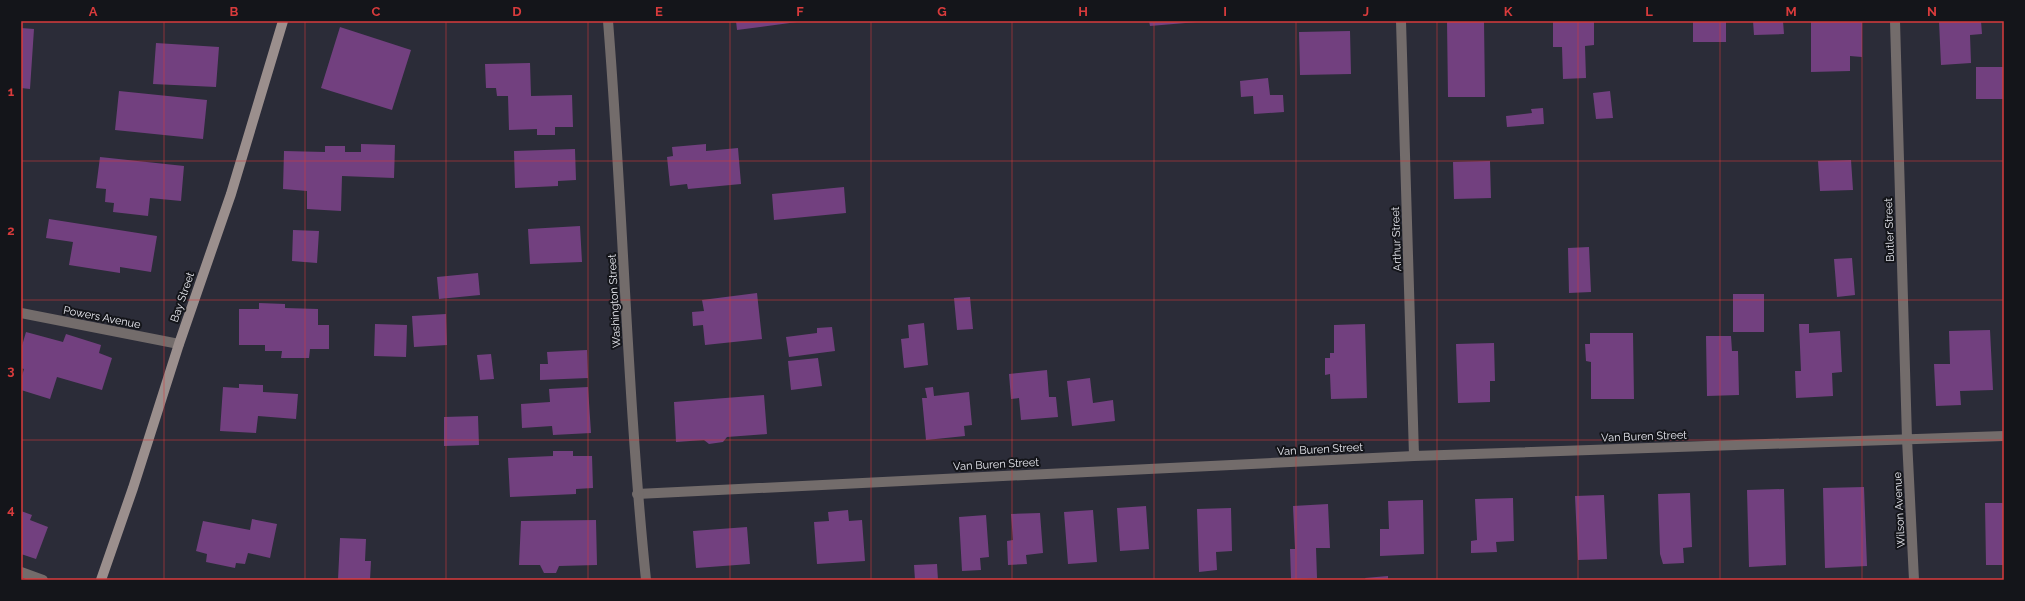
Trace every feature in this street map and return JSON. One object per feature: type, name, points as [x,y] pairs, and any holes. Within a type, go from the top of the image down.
[{"type":"main road","name":"Bay Street","points":[[101,580],[133,488],[179,344],[231,194],[284,21]]},
{"type":"street","name":"Washington Street","points":[[608,21],[623,229],[631,406],[637,494],[646,580]]},
{"type":"street","name":"Arthur Street","points":[[1401,21],[1414,456]]},
{"type":"street","name":"Butler Street","points":[[1895,21],[1907,439]]},
{"type":"street","name":"Powers Avenue","points":[[21,314],[179,344]]},
{"type":"street","name":"Van Buren Street","points":[[637,494],[1414,456],[2004,436]]},
{"type":"street","name":"Wilson Avenue","points":[[1907,439],[1914,580]]},
{"type":"street","points":[[21,572],[43,580]]},
{"type":"building","points":[[736,21],[797,21],[797,22],[737,30]]},
{"type":"building","points":[[1149,21],[1197,21],[1197,22],[1150,26]]},
{"type":"building","points":[[1447,21],[1484,21],[1485,97],[1448,97]]},
{"type":"building","points":[[1553,21],[1594,21],[1594,45],[1585,46],[1586,78],[1563,79],[1562,47],[1553,47]]},
{"type":"building","points":[[1693,21],[1726,21],[1726,42],[1693,42]]},
{"type":"building","points":[[1753,21],[1783,21],[1784,34],[1754,35]]},
{"type":"building","points":[[1811,21],[1862,21],[1862,57],[1850,56],[1850,71],[1811,72]]},
{"type":"building","points":[[1939,21],[1981,21],[1982,34],[1970,35],[1971,63],[1941,65]]},
{"type":"building","points":[[340,27],[411,50],[392,110],[321,88]]},
{"type":"building","points":[[21,28],[34,29],[30,89],[21,88]]},
{"type":"building","points":[[1350,31],[1351,74],[1300,75],[1299,32]]},
{"type":"building","points":[[156,43],[219,47],[216,87],[153,84]]},
{"type":"building","points":[[530,63],[531,96],[572,95],[573,127],[555,127],[555,135],[537,135],[537,129],[509,130],[508,96],[497,96],[496,88],[486,88],[485,64]]},
{"type":"building","points":[[1976,67],[2004,67],[2004,99],[1976,99]]},
{"type":"building","points":[[1268,78],[1270,95],[1283,95],[1284,112],[1254,114],[1253,96],[1241,97],[1240,81]]},
{"type":"building","points":[[119,91],[207,100],[203,139],[115,130]]},
{"type":"building","points":[[1610,91],[1613,118],[1596,119],[1593,93]]},
{"type":"building","points":[[1543,108],[1544,124],[1507,127],[1506,116],[1532,113],[1531,109]]},
{"type":"building","points":[[361,144],[395,145],[394,178],[342,176],[341,211],[307,209],[307,191],[283,189],[284,151],[325,152],[325,146],[345,146],[345,152],[361,152]]},
{"type":"building","points":[[706,144],[706,151],[738,148],[741,184],[688,189],[687,184],[670,186],[667,157],[673,156],[672,147]]},
{"type":"building","points":[[575,149],[576,180],[558,181],[558,186],[515,188],[514,151]]},
{"type":"building","points":[[100,157],[184,166],[181,201],[150,198],[148,216],[113,212],[114,203],[105,202],[106,189],[96,188]]},
{"type":"building","points":[[1851,160],[1853,190],[1820,191],[1818,161]]},
{"type":"building","points":[[1490,161],[1491,198],[1454,199],[1453,162]]},
{"type":"building","points":[[844,187],[846,213],[774,220],[772,194]]},
{"type":"building","points":[[49,219],[157,236],[151,272],[120,267],[120,273],[69,265],[73,242],[46,238]]},
{"type":"building","points":[[580,226],[582,262],[530,264],[528,229]]},
{"type":"building","points":[[293,230],[319,231],[317,263],[292,261]]},
{"type":"building","points":[[1589,247],[1591,292],[1569,293],[1568,248]]},
{"type":"building","points":[[1852,258],[1855,295],[1837,297],[1834,259]]},
{"type":"building","points":[[478,273],[480,295],[439,299],[437,277]]},
{"type":"building","points":[[757,293],[762,339],[705,345],[703,325],[693,326],[692,312],[704,311],[702,300]]},
{"type":"building","points":[[1733,294],[1764,294],[1764,332],[1733,332]]},
{"type":"building","points":[[970,297],[973,329],[957,330],[954,298]]},
{"type":"building","points":[[259,303],[285,304],[285,308],[318,309],[318,325],[329,325],[329,349],[310,349],[309,358],[281,358],[282,351],[265,351],[265,345],[239,345],[239,309],[259,309]]},
{"type":"building","points":[[446,314],[447,345],[414,347],[412,316]]},
{"type":"building","points":[[924,323],[928,365],[904,368],[901,339],[909,338],[908,325]]},
{"type":"building","points":[[375,324],[407,325],[406,357],[374,356]]},
{"type":"building","points":[[1365,324],[1367,398],[1331,399],[1330,374],[1325,375],[1325,358],[1330,358],[1330,353],[1334,353],[1334,325]]},
{"type":"building","points":[[1799,324],[1809,324],[1809,333],[1840,331],[1842,372],[1832,373],[1833,396],[1796,398],[1795,371],[1801,371]]},
{"type":"building","points":[[832,327],[835,351],[789,357],[786,337],[817,333],[817,328]]},
{"type":"building","points":[[1990,330],[1993,390],[1960,391],[1961,405],[1936,406],[1934,364],[1950,364],[1949,331]]},
{"type":"building","points":[[26,332],[63,342],[66,334],[101,345],[99,353],[112,358],[102,390],[57,377],[50,399],[21,390],[21,379],[24,369],[21,368],[21,349]]},
{"type":"building","points":[[1590,333],[1633,333],[1634,399],[1591,399],[1591,362],[1586,361],[1585,344],[1590,344]]},
{"type":"building","points":[[1706,336],[1731,336],[1732,351],[1738,351],[1739,395],[1707,396]]},
{"type":"building","points":[[1494,343],[1495,381],[1490,381],[1490,402],[1458,403],[1456,344]]},
{"type":"building","points":[[587,350],[588,378],[540,380],[540,364],[548,364],[547,352]]},
{"type":"building","points":[[491,354],[494,379],[480,380],[477,355]]},
{"type":"building","points":[[818,358],[822,386],[791,390],[788,361]]},
{"type":"building","points":[[1047,370],[1049,397],[1056,397],[1058,417],[1021,420],[1019,398],[1011,399],[1009,374]]},
{"type":"building","points":[[1090,378],[1093,403],[1113,400],[1115,421],[1072,426],[1067,381]]},
{"type":"building","points":[[239,384],[263,385],[263,392],[298,394],[296,419],[258,416],[256,433],[220,431],[223,387],[239,388]]},
{"type":"building","points":[[588,387],[591,433],[553,435],[552,426],[522,428],[521,404],[550,402],[549,389]]},
{"type":"building","points":[[933,387],[934,396],[969,392],[972,425],[964,426],[965,436],[926,440],[922,398],[927,398],[925,388]]},
{"type":"building","points":[[764,395],[767,434],[727,437],[723,442],[709,444],[704,440],[676,442],[674,402]]},
{"type":"building","points":[[478,416],[479,445],[444,446],[444,417]]},
{"type":"building","points":[[553,451],[573,451],[573,456],[592,456],[593,488],[576,489],[576,494],[510,497],[508,458],[553,456]]},
{"type":"building","points":[[1864,487],[1867,566],[1825,568],[1823,488]]},
{"type":"building","points":[[1784,489],[1786,565],[1749,567],[1747,490]]},
{"type":"building","points":[[1690,493],[1692,547],[1683,548],[1684,563],[1663,564],[1660,554],[1658,494]]},
{"type":"building","points":[[1604,495],[1607,559],[1578,560],[1575,496]]},
{"type":"building","points":[[1513,498],[1514,541],[1496,542],[1497,552],[1471,553],[1471,541],[1477,540],[1475,499]]},
{"type":"building","points":[[1423,500],[1424,554],[1380,556],[1380,529],[1389,529],[1388,501]]},
{"type":"building","points":[[1985,503],[2004,503],[2004,565],[1986,565]]},
{"type":"building","points":[[1328,504],[1330,548],[1316,548],[1317,578],[1291,579],[1290,549],[1295,549],[1293,506]]},
{"type":"building","points":[[1146,506],[1149,549],[1120,551],[1117,508]]},
{"type":"building","points":[[1231,508],[1232,551],[1216,552],[1217,570],[1199,572],[1197,509]]},
{"type":"building","points":[[848,510],[849,521],[862,520],[865,561],[817,564],[814,522],[829,521],[828,512]]},
{"type":"building","points":[[1093,510],[1097,562],[1068,564],[1064,512]]},
{"type":"building","points":[[21,511],[32,515],[30,520],[48,527],[36,559],[21,554]]},
{"type":"building","points":[[1040,513],[1043,553],[1026,555],[1027,564],[1008,565],[1007,541],[1013,540],[1011,514]]},
{"type":"building","points":[[986,515],[989,557],[980,558],[981,570],[962,571],[959,517]]},
{"type":"building","points":[[252,519],[277,524],[270,558],[248,553],[245,564],[236,563],[235,568],[206,562],[207,554],[196,551],[203,521],[250,530]]},
{"type":"building","points":[[596,520],[597,565],[559,566],[556,573],[544,573],[540,565],[519,565],[521,521]]},
{"type":"building","points":[[747,527],[750,564],[696,568],[693,531]]},
{"type":"building","points":[[340,538],[366,539],[365,561],[371,561],[370,580],[338,580]]},
{"type":"building","points":[[937,564],[938,580],[915,580],[914,565]]},
{"type":"building","points":[[1388,576],[1388,580],[1366,580],[1365,578]]}]
